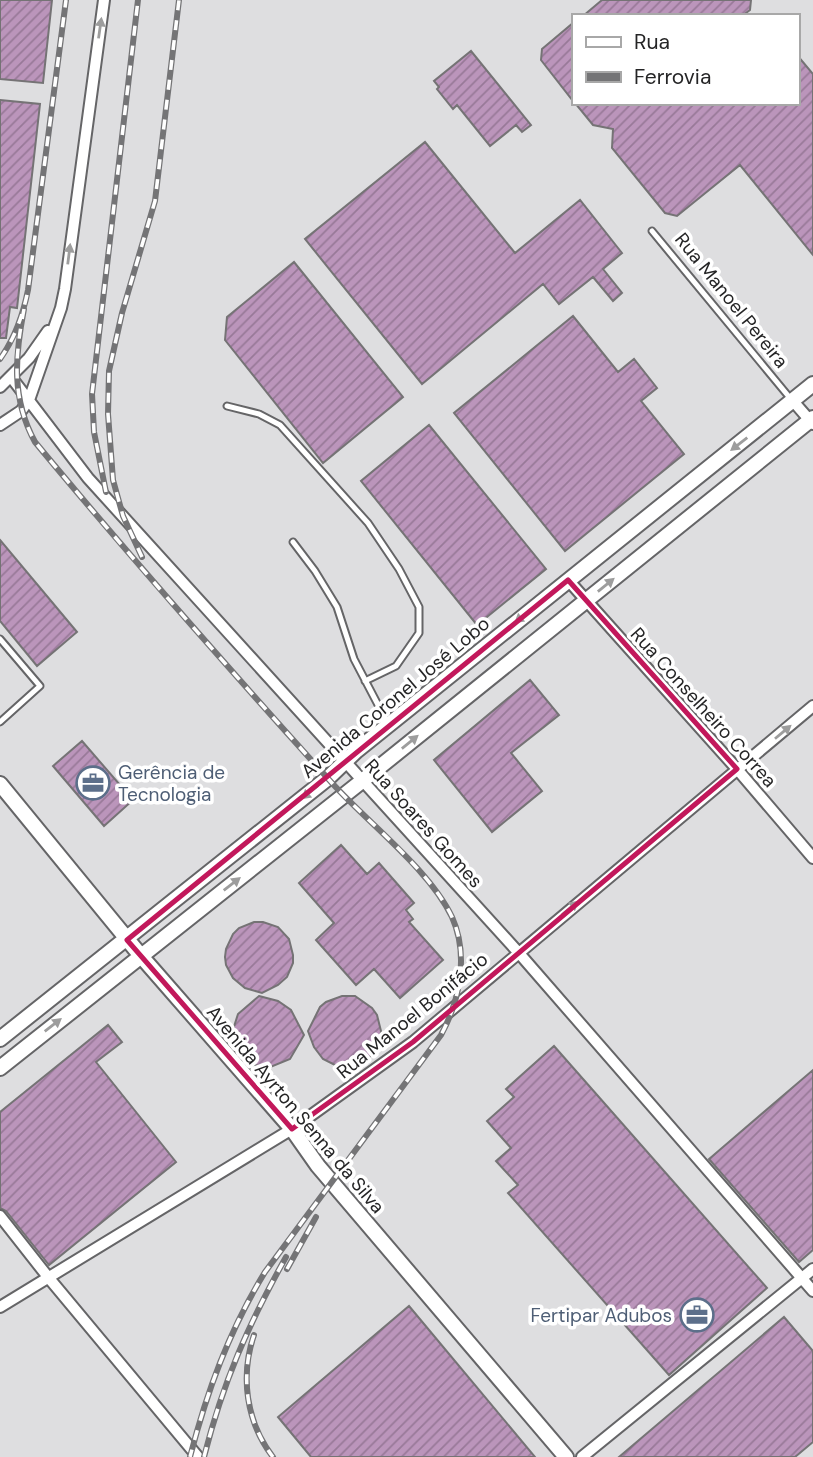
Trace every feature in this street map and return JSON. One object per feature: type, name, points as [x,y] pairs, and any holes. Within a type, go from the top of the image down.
[{"type":"street","points":[[0,425],[21,411],[29,400],[65,289],[104,0]]},
{"type":"street","points":[[0,387],[29,358],[55,320]]},
{"type":"street","name":"Rua Soares Gomes","points":[[10,377],[88,478],[518,952],[813,1291]]},
{"type":"street","name":"Avenida Coronel José Lobo","points":[[0,1040],[813,384]]},
{"type":"street","name":"Rua Manoel Pereira","points":[[793,401],[812,421]]},
{"type":"street","points":[[0,1068],[812,421]]},
{"type":"street","name":"Rua Conselheiro Correa","points":[[568,580],[813,858]]},
{"type":"street","name":"Rua Manoel Bonifácio","points":[[0,1307],[292,1129],[412,1042],[813,706]]},
{"type":"street","name":"Avenida Ayrton Senna da Silva","points":[[0,784],[127,940],[292,1129],[318,1166],[566,1457]]},
{"type":"street","points":[[0,1216],[198,1457]]},
{"type":"street","points":[[582,1457],[813,1269]]},
{"type":"lane","name":"Rua Manoel Pereira","points":[[652,231],[793,401]]},
{"type":"lane","points":[[228,406],[259,414],[279,425],[368,523],[400,569],[419,607],[419,633],[396,666],[365,681]]},
{"type":"lane","points":[[293,542],[337,607],[354,659],[389,724]]},
{"type":"lane","points":[[0,639],[40,686],[0,722]]},
{"type":"highlighted area","points":[[568,580],[737,769],[413,1042],[292,1129],[127,940]]},
{"type":"building","points":[[0,0],[52,0],[43,83],[0,79]]},
{"type":"building","points":[[602,0],[751,0],[750,10],[745,14],[585,14]]},
{"type":"building","points":[[572,24],[572,100],[541,60],[542,49]]},
{"type":"building","points":[[471,51],[531,125],[522,132],[516,125],[490,146],[457,105],[453,109],[434,81]]},
{"type":"building","points":[[799,57],[813,74],[813,255],[740,165],[677,216],[665,213],[612,148],[613,129],[593,125],[577,105],[799,105]]},
{"type":"building","points":[[0,100],[40,104],[17,308],[10,307],[6,338],[0,338]]},
{"type":"building","points":[[425,142],[515,253],[580,200],[622,253],[603,269],[622,293],[613,301],[593,277],[559,304],[543,284],[422,384],[305,239]]},
{"type":"building","points":[[294,262],[403,397],[323,463],[225,340],[227,317]]},
{"type":"building","points":[[573,316],[618,372],[634,359],[657,388],[641,401],[684,454],[565,551],[454,413]]},
{"type":"building","points":[[429,425],[546,569],[477,625],[361,481]]},
{"type":"building","points":[[0,540],[77,632],[37,666],[0,621]]},
{"type":"building","points":[[530,680],[559,715],[511,753],[542,791],[492,832],[434,760]]},
{"type":"building","name":"Gerência de Tecnologia","points":[[82,741],[133,800],[104,826],[53,766]]},
{"type":"building","points":[[341,845],[367,874],[379,863],[414,903],[406,910],[413,919],[409,922],[443,960],[400,998],[374,969],[356,985],[316,940],[334,923],[299,883]]},
{"type":"building","points":[[254,922],[278,927],[289,939],[293,955],[293,963],[287,977],[262,993],[245,988],[233,978],[225,957],[233,934],[239,928]]},
{"type":"building","points":[[259,996],[278,1001],[291,1010],[304,1035],[290,1059],[268,1068],[247,1063],[235,1049],[231,1036],[238,1014]]},
{"type":"building","points":[[342,996],[355,996],[372,1008],[377,1015],[381,1031],[373,1054],[362,1063],[348,1067],[323,1059],[314,1047],[308,1031],[320,1007]]},
{"type":"building","points":[[108,1025],[122,1042],[96,1062],[176,1162],[49,1265],[6,1211],[0,1208],[0,1112]]},
{"type":"building","points":[[554,1046],[767,1288],[669,1375],[508,1193],[518,1185],[496,1161],[511,1148],[487,1121],[514,1097],[506,1089]]},
{"type":"building","points":[[813,1070],[813,1250],[799,1262],[709,1159]]},
{"type":"building","points":[[409,1306],[535,1457],[311,1457],[278,1417]]},
{"type":"building","points":[[784,1317],[813,1351],[813,1442],[795,1457],[619,1457]]},
{"type":"railway","points":[[0,359],[18,326],[28,290],[66,0]]},
{"type":"railway","points":[[106,492],[94,432],[92,394],[138,0]]},
{"type":"railway","points":[[142,557],[123,516],[113,480],[108,414],[109,371],[122,313],[155,201],[179,0]]},
{"type":"railway","points":[[24,309],[17,377],[22,409],[35,442],[294,741],[429,881],[452,917],[460,947],[457,992],[441,1035],[265,1272],[240,1317],[220,1362],[190,1457]]},
{"type":"railway","points":[[287,1269],[316,1217]]},
{"type":"railway","points":[[204,1457],[219,1404],[238,1354],[286,1257]]},
{"type":"railway","points":[[254,1335],[247,1366],[248,1398],[257,1429],[273,1457]]},
{"type":"place","name":"Gerência de Tecnologia","points":[[93,783]]},
{"type":"place","name":"Fertipar Adubos","points":[[697,1315]]}]
